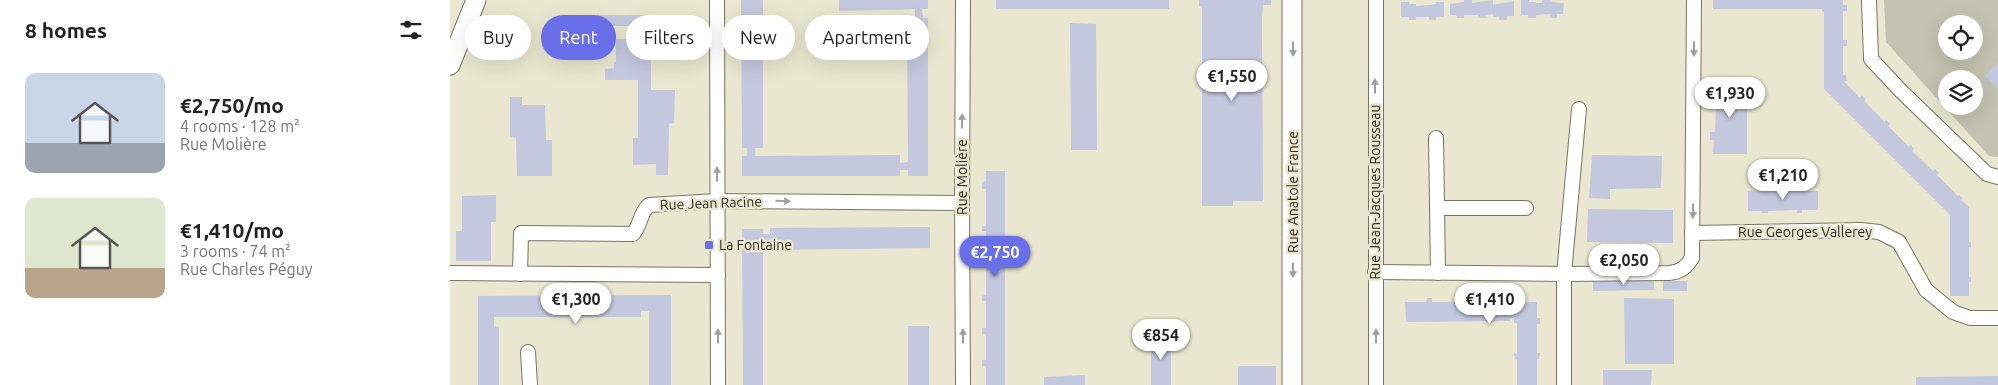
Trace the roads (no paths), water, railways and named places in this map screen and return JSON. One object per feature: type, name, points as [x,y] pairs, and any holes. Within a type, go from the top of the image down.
[{"type":"street","points":[[450,65],[476,0]]},
{"type":"street","points":[[717,0],[718,385]]},
{"type":"street","name":"Rue Molière","points":[[963,0],[963,385]]},
{"type":"street","name":"Rue Anatole France","points":[[1292,0],[1292,385]]},
{"type":"street","name":"Rue Jean-Jacques Rousseau","points":[[1376,0],[1376,385]]},
{"type":"street","points":[[1375,272],[1564,274],[1678,272],[1686,266],[1692,258],[1694,0]]},
{"type":"street","points":[[1869,0],[1869,46],[1871,59],[1986,174],[1998,177]]},
{"type":"street","points":[[1564,385],[1564,274],[1579,109]]},
{"type":"street","points":[[1436,138],[1438,273]]},
{"type":"street","name":"Rue Jean Racine","points":[[520,274],[521,233],[633,234],[639,228],[643,209],[649,205],[717,201],[962,203]]},
{"type":"street","points":[[1437,208],[1526,208]]},
{"type":"street","name":"Rue Georges Vallerey","points":[[1692,233],[1861,230],[1879,232],[1899,242],[1926,290],[1953,312],[1970,318],[1998,318]]},
{"type":"street","points":[[450,273],[718,275]]},
{"type":"street","points":[[528,352],[530,385]]},
{"type":"place","name":"La Fontaine","points":[[709,245]]}]
